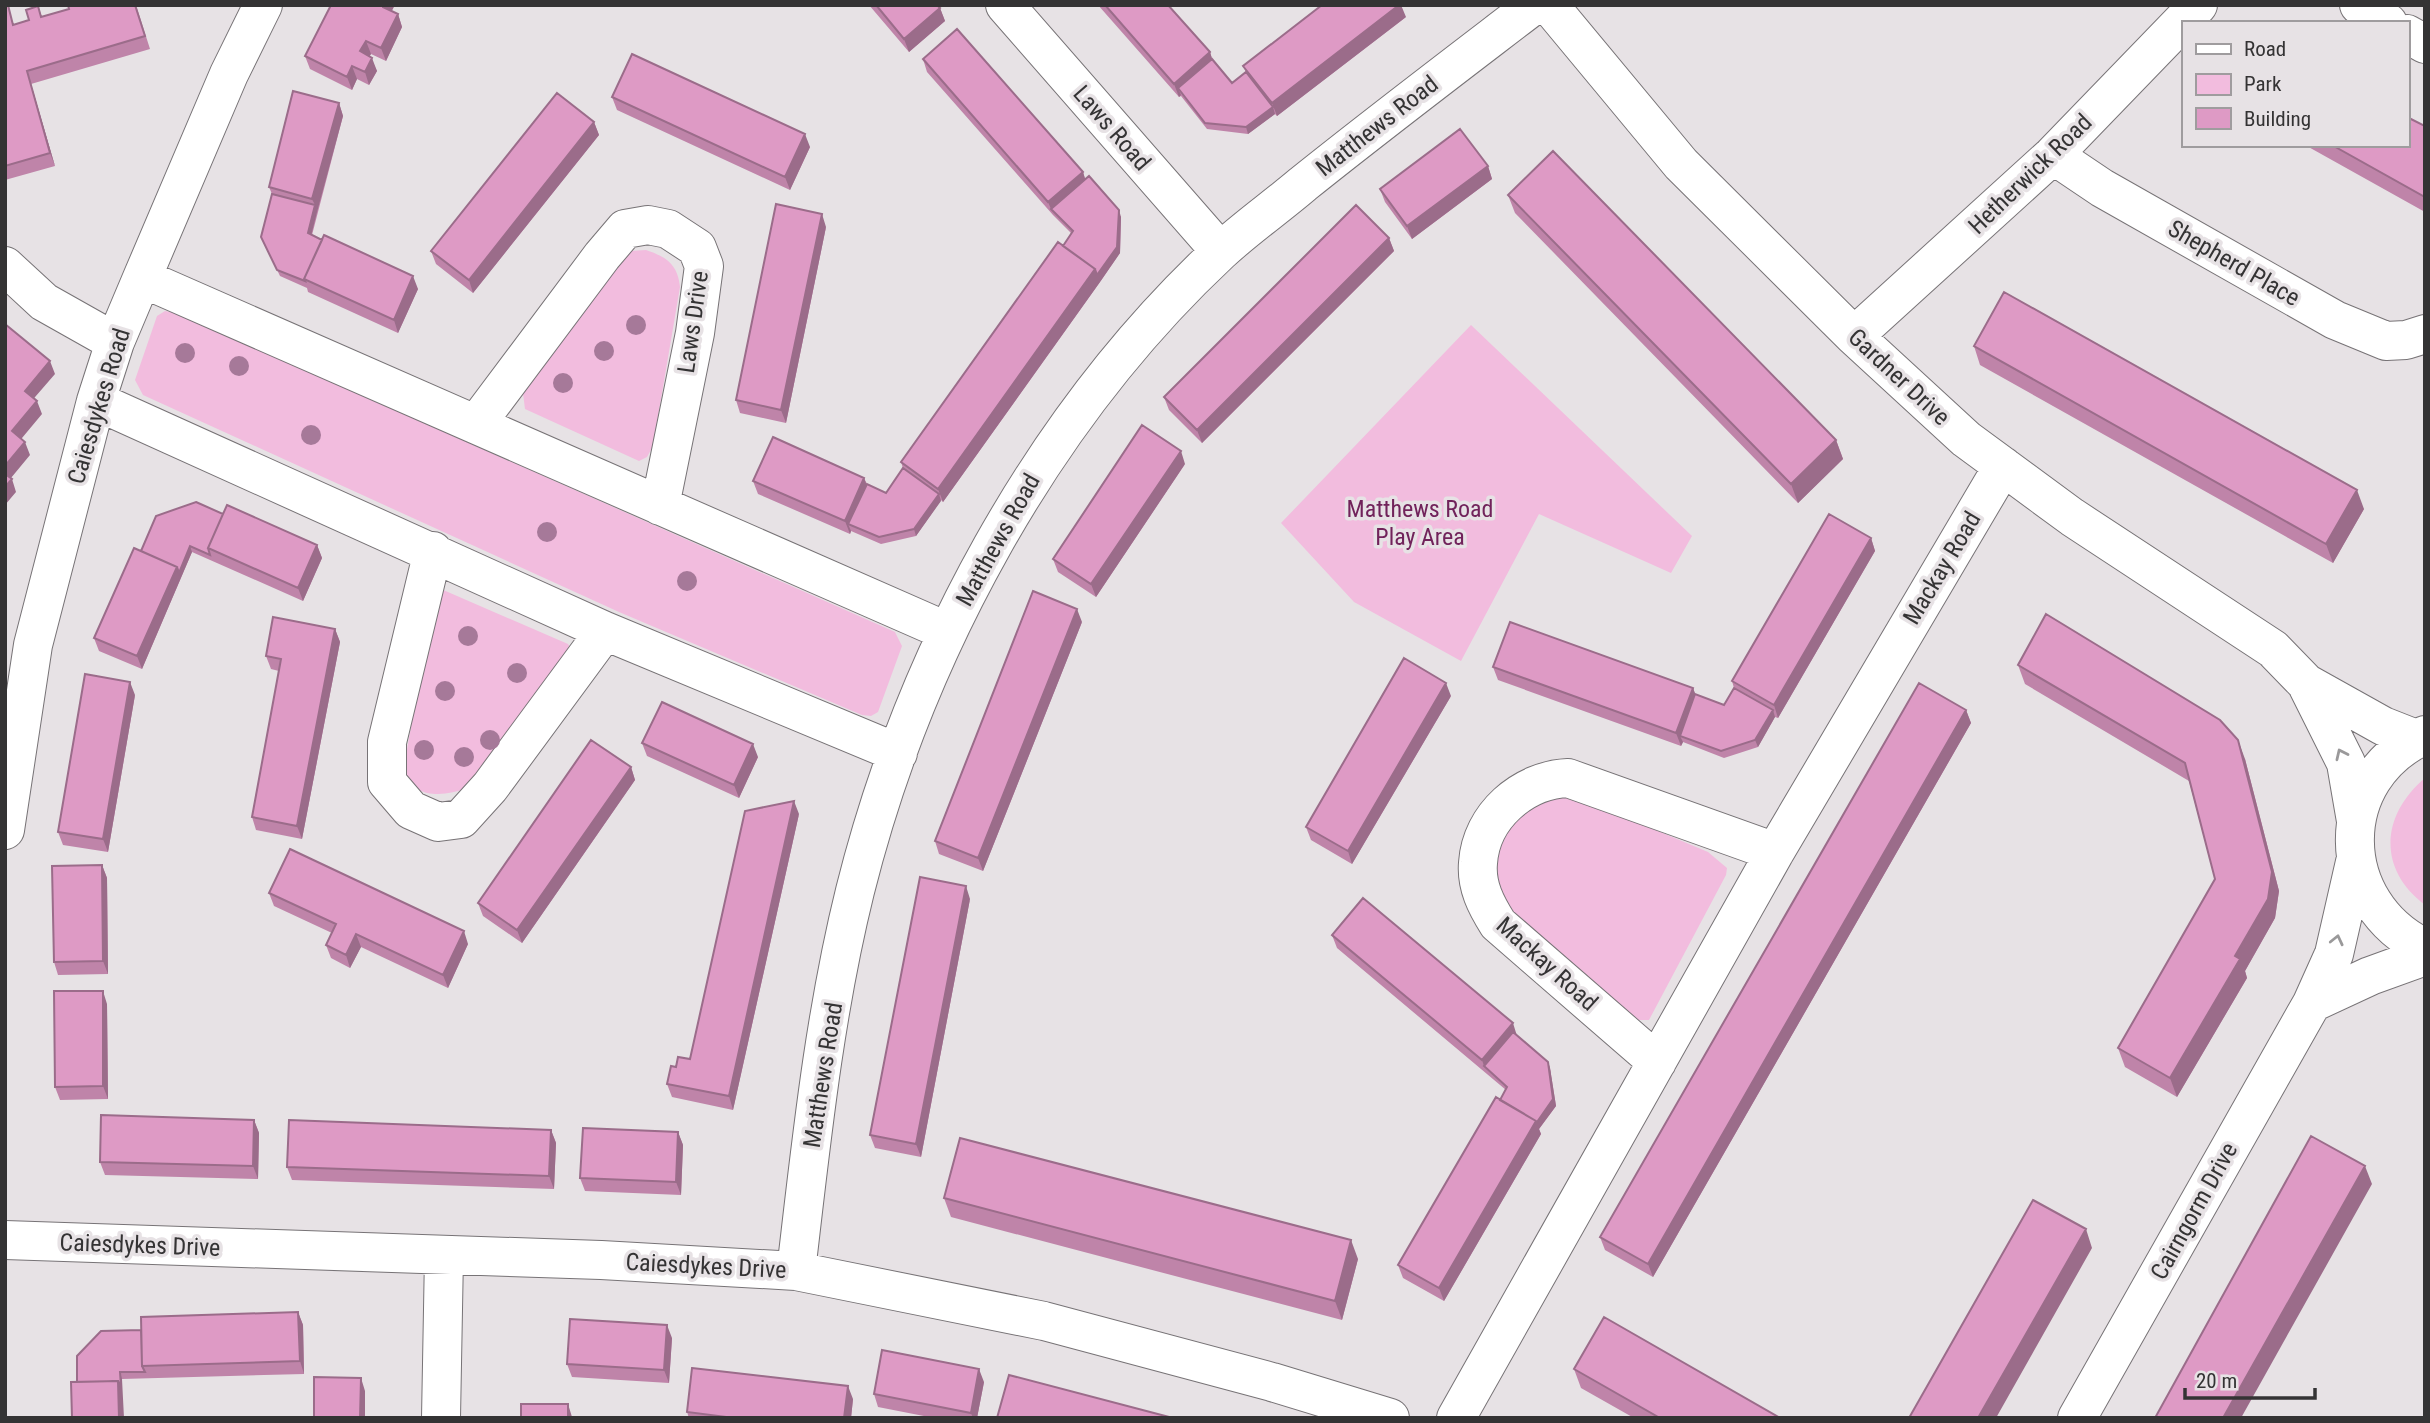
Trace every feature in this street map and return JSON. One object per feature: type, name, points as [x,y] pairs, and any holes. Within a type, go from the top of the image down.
[{"type":"street","name":"Caiesdykes Road","points":[[5,830],[33,645],[96,401],[115,342],[229,74],[263,5]]},
{"type":"street","name":"Laws Road","points":[[1004,5],[1220,251]]},
{"type":"street","name":"Matthews Road","points":[[796,1271],[821,1068],[855,891],[898,753],[946,631],[1035,472],[1128,348],[1220,251],[1378,124],[1534,5]]},
{"type":"street","name":"Gardner Drive","points":[[1549,5],[1681,164],[1854,336],[1966,439],[2072,517],[2273,649],[2306,683],[2383,726],[2420,737]]},
{"type":"street","name":"Hetherwick Road","points":[[2183,21],[2198,5]]},
{"type":"street","points":[[2359,5],[2385,21]]},
{"type":"street","name":"Hetherwick Road","points":[[1854,336],[2053,155],[2182,22]]},
{"type":"street","points":[[2409,35],[2425,44]]},
{"type":"street","name":"Shepherd Place","points":[[2053,155],[2102,188],[2335,320],[2386,341],[2406,340],[2425,334]]},
{"type":"street","name":"Laws Drive","points":[[477,424],[601,256],[625,229],[648,225],[668,229],[697,248],[704,266],[695,333],[660,506]]},
{"type":"street","points":[[5,266],[44,302],[115,342]]},
{"type":"street","points":[[142,278],[946,631]]},
{"type":"street","points":[[96,401],[605,631],[898,753]]},
{"type":"street","name":"Mackay Road","points":[[1456,1418],[1775,852],[2004,466]]},
{"type":"street","points":[[433,551],[387,742],[387,782],[411,810],[438,822],[461,818],[490,787],[605,631]]},
{"type":"street","name":"Gardner Drive","points":[[2306,683],[2346,763],[2356,821]]},
{"type":"street","points":[[2420,737],[2388,760],[2367,788],[2356,821],[2356,862],[2365,892],[2382,918],[2406,939],[2425,948]]},
{"type":"street","name":"Mackay Road","points":[[1657,1062],[1497,924],[1485,904],[1478,862],[1493,822],[1502,807],[1518,793],[1536,783],[1568,778],[1775,852]]},
{"type":"street","name":"Cairngorm Drive","points":[[2077,1418],[2312,1003],[2334,954],[2356,862]]},
{"type":"street","points":[[2312,1003],[2370,976],[2425,956]]},
{"type":"street","name":"Caiesdykes Drive","points":[[5,1240],[444,1255],[796,1271],[1044,1321],[1272,1382],[1390,1418]]},
{"type":"street","points":[[442,1418],[444,1255]]},
{"type":"green space","points":[[646,250],[660,256],[674,267],[680,287],[653,446],[647,457],[639,461],[525,409],[523,393],[525,385],[630,251]]},
{"type":"green space","points":[[165,311],[176,313],[895,632],[902,646],[878,712],[871,716],[862,715],[619,612],[143,395],[135,380],[157,316]]},
{"type":"green space","name":"Matthews Road Play Area","points":[[1471,325],[1692,536],[1671,573],[1539,514],[1461,661],[1354,602],[1281,523]]},
{"type":"green space","points":[[441,589],[568,644],[571,649],[467,788],[430,794],[414,787],[403,772],[434,597]]},
{"type":"green space","points":[[2425,778],[2425,905],[2409,891],[2399,875],[2392,859],[2390,842],[2400,808]]},
{"type":"green space","points":[[1570,794],[1708,852],[1727,868],[1726,875],[1649,1020],[1629,1020],[1495,899],[1489,884],[1512,813]]},
{"type":"building","points":[[5,5],[8,5],[13,25],[29,20],[26,10],[38,6],[41,17],[69,9],[68,5],[135,5],[145,36],[27,71],[50,153],[5,166]]},
{"type":"building","points":[[331,5],[383,5],[398,14],[381,48],[366,41],[360,51],[372,58],[365,72],[352,66],[347,77],[305,56]]},
{"type":"building","points":[[876,5],[937,5],[940,8],[904,39]]},
{"type":"building","points":[[1105,5],[1168,5],[1210,52],[1174,84]]},
{"type":"building","points":[[1322,5],[1399,5],[1272,103],[1243,66]]},
{"type":"building","points":[[957,29],[1083,172],[1048,202],[923,59]]},
{"type":"building","points":[[632,54],[805,134],[785,177],[612,97]]},
{"type":"building","points":[[1212,59],[1232,83],[1246,72],[1273,107],[1246,127],[1205,123],[1178,88]]},
{"type":"building","points":[[293,91],[339,103],[312,199],[269,187]]},
{"type":"building","points":[[557,93],[594,122],[469,280],[431,251]]},
{"type":"building","points":[[2409,118],[2425,126],[2425,197],[2336,147],[2409,147]]},
{"type":"building","points":[[1460,129],[1488,166],[1407,226],[1380,189]]},
{"type":"building","points":[[1553,151],[1836,440],[1791,484],[1508,195]]},
{"type":"building","points":[[1089,176],[1119,210],[1117,247],[1097,275],[1095,269],[1063,246],[1073,231],[1051,209]]},
{"type":"building","points":[[272,194],[315,205],[308,233],[322,240],[305,281],[277,270],[261,237]]},
{"type":"building","points":[[776,204],[822,214],[781,410],[736,400]]},
{"type":"building","points":[[1356,205],[1389,238],[1197,430],[1164,397]]},
{"type":"building","points":[[324,235],[413,276],[394,320],[304,279]]},
{"type":"building","points":[[1058,242],[1095,269],[938,489],[901,462]]},
{"type":"building","points":[[2004,292],[2357,490],[2326,544],[1974,346]]},
{"type":"building","points":[[5,324],[50,361],[25,391],[37,401],[12,431],[25,442],[5,466]]},
{"type":"building","points":[[1142,425],[1181,451],[1091,584],[1053,559]]},
{"type":"building","points":[[773,437],[864,478],[845,521],[753,481]]},
{"type":"building","points":[[903,468],[939,494],[914,529],[879,537],[848,524],[867,484],[886,493]]},
{"type":"building","points":[[5,474],[12,479],[5,487]]},
{"type":"building","points":[[196,502],[223,514],[208,548],[210,555],[190,546],[179,573],[177,567],[141,551],[156,516]]},
{"type":"building","points":[[227,505],[317,545],[298,588],[208,548]]},
{"type":"building","points":[[1829,514],[1871,538],[1774,705],[1732,681]]},
{"type":"building","points":[[134,548],[177,567],[137,656],[94,638]]},
{"type":"building","points":[[1033,591],[1077,609],[978,858],[935,841]]},
{"type":"building","points":[[2046,614],[2220,720],[2238,740],[2272,872],[2268,899],[2235,956],[2240,959],[2170,1078],[2118,1048],[2215,879],[2185,763],[2018,665]]},
{"type":"building","points":[[273,617],[335,629],[297,826],[252,817],[281,659],[266,656]]},
{"type":"building","points":[[1510,622],[1693,688],[1676,733],[1493,667]]},
{"type":"building","points":[[1404,658],[1446,683],[1348,851],[1306,827]]},
{"type":"building","points":[[85,674],[130,682],[103,839],[58,832]]},
{"type":"building","points":[[1919,683],[1966,710],[1648,1264],[1600,1237]]},
{"type":"building","points":[[1734,688],[1773,710],[1755,740],[1721,751],[1680,736],[1695,694],[1724,705]]},
{"type":"building","points":[[662,702],[753,744],[734,785],[642,743]]},
{"type":"building","points":[[591,740],[631,767],[517,930],[478,903]]},
{"type":"building","points":[[794,801],[729,1096],[667,1084],[671,1066],[676,1067],[678,1057],[690,1059],[745,811]]},
{"type":"building","points":[[290,849],[464,931],[443,975],[356,934],[346,955],[326,945],[336,924],[269,893]]},
{"type":"building","points":[[102,865],[103,961],[54,962],[52,866]]},
{"type":"building","points":[[920,877],[966,886],[916,1144],[870,1135]]},
{"type":"building","points":[[1363,898],[1513,1023],[1482,1060],[1332,935]]},
{"type":"building","points":[[54,991],[103,991],[103,1086],[55,1087]]},
{"type":"building","points":[[1513,1032],[1548,1062],[1553,1099],[1537,1122],[1500,1100],[1507,1087],[1484,1066]]},
{"type":"building","points":[[1496,1097],[1536,1121],[1439,1288],[1398,1265]]},
{"type":"building","points":[[101,1115],[254,1120],[253,1166],[100,1162]]},
{"type":"building","points":[[289,1120],[551,1130],[549,1176],[287,1167]]},
{"type":"building","points":[[583,1128],[678,1132],[676,1182],[580,1178]]},
{"type":"building","points":[[2311,1136],[2365,1166],[2223,1418],[2155,1418]]},
{"type":"building","points":[[960,1138],[1351,1240],[1335,1301],[944,1198]]},
{"type":"building","points":[[2033,1200],[2086,1229],[1978,1418],[1909,1418]]},
{"type":"building","points":[[298,1312],[300,1361],[142,1366],[141,1317]]},
{"type":"building","points":[[1604,1317],[1780,1418],[1660,1418],[1574,1369]]},
{"type":"building","points":[[570,1319],[667,1325],[664,1370],[567,1364]]},
{"type":"building","points":[[141,1330],[142,1366],[145,1372],[120,1372],[121,1387],[118,1381],[77,1382],[77,1356],[101,1331]]},
{"type":"building","points":[[882,1350],[979,1369],[971,1413],[874,1394]]},
{"type":"building","points":[[692,1368],[848,1386],[844,1418],[734,1418],[687,1412]]},
{"type":"building","points":[[1009,1375],[1173,1418],[997,1418]]},
{"type":"building","points":[[314,1377],[361,1378],[360,1418],[314,1418]]},
{"type":"building","points":[[118,1381],[119,1418],[72,1418],[71,1382]]},
{"type":"building","points":[[521,1404],[568,1404],[568,1418],[521,1418]]}]
